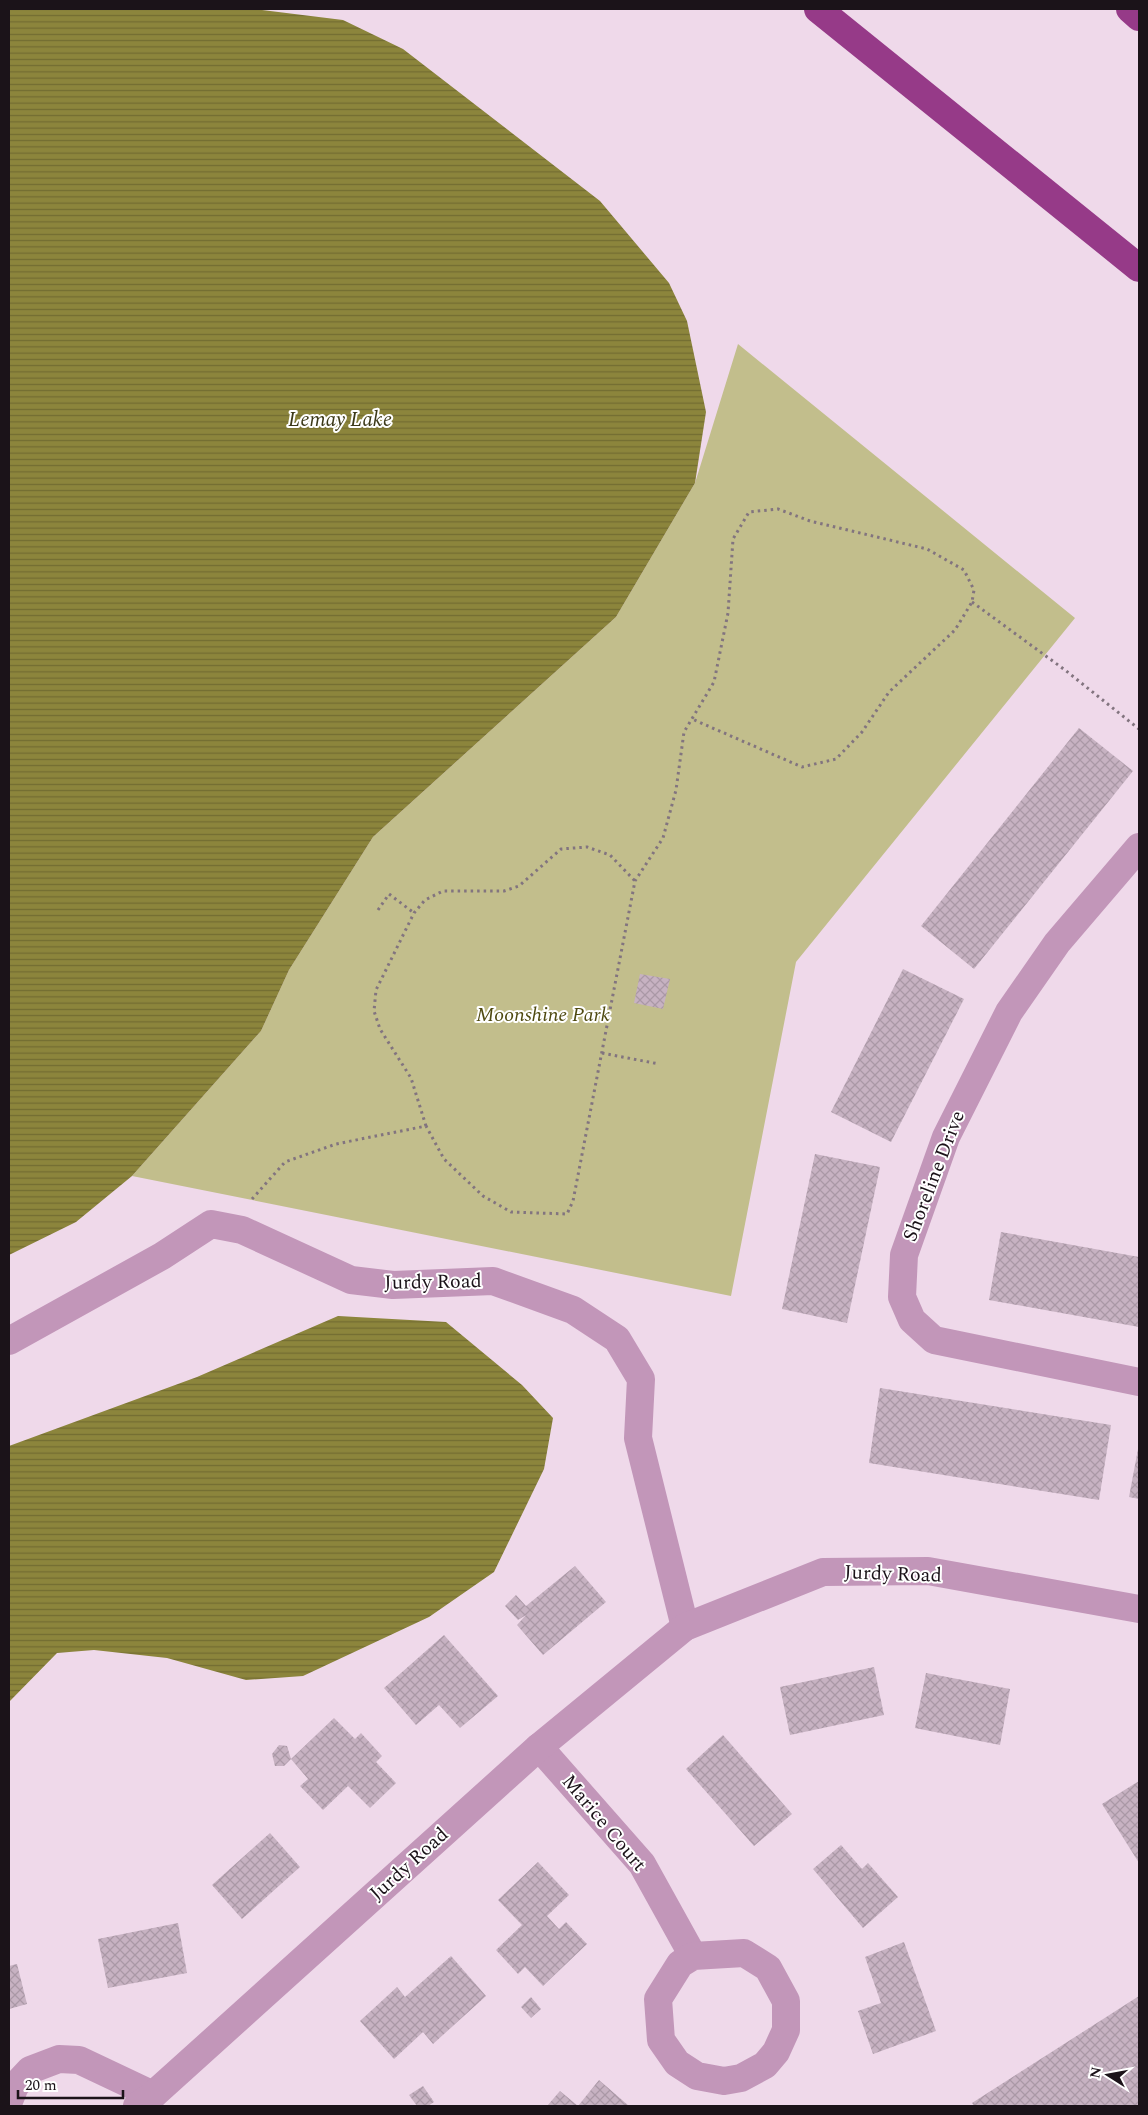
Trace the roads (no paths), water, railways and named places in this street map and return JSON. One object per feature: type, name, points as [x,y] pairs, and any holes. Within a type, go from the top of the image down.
[{"type":"highway","points":[[818,9],[1139,268]]},
{"type":"highway","points":[[1130,9],[1139,16]]},
{"type":"street","name":"Shoreline Drive","points":[[1139,847],[1057,943],[1009,1012],[946,1137],[904,1255],[902,1297],[912,1320],[934,1340],[1139,1382]]},
{"type":"street","name":"Jurdy Road","points":[[9,1341],[162,1256],[212,1224],[242,1230],[351,1280],[393,1285],[493,1282],[573,1310],[617,1339],[640,1379],[638,1438],[685,1626]]},
{"type":"street","name":"Jurdy Road","points":[[145,2100],[539,1747],[685,1626],[823,1572],[928,1571],[1139,1609]]},
{"type":"street","name":"Marice Court","points":[[539,1747],[642,1864],[693,1956]]},
{"type":"street","points":[[744,1953],[768,1968],[786,2001],[786,2030],[776,2052],[765,2065],[742,2078],[724,2081],[697,2076],[677,2063],[661,2040],[658,1999],[680,1964],[693,1956],[744,1953]]},
{"type":"street","points":[[9,2101],[15,2086],[30,2070],[59,2059],[79,2060],[145,2100]]},
{"type":"water","name":"Lemay Lake","points":[[9,9],[253,9],[343,20],[403,49],[600,201],[669,283],[687,321],[706,412],[695,483],[616,617],[373,837],[289,970],[261,1031],[132,1176],[76,1222],[9,1255]]},
{"type":"water","points":[[338,1316],[446,1322],[522,1385],[553,1418],[544,1469],[494,1572],[429,1617],[303,1676],[246,1680],[167,1658],[94,1650],[57,1653],[9,1702],[9,1446],[197,1377]]},
{"type":"park label","name":"Moonshine Park","points":[[543,1015]]}]
